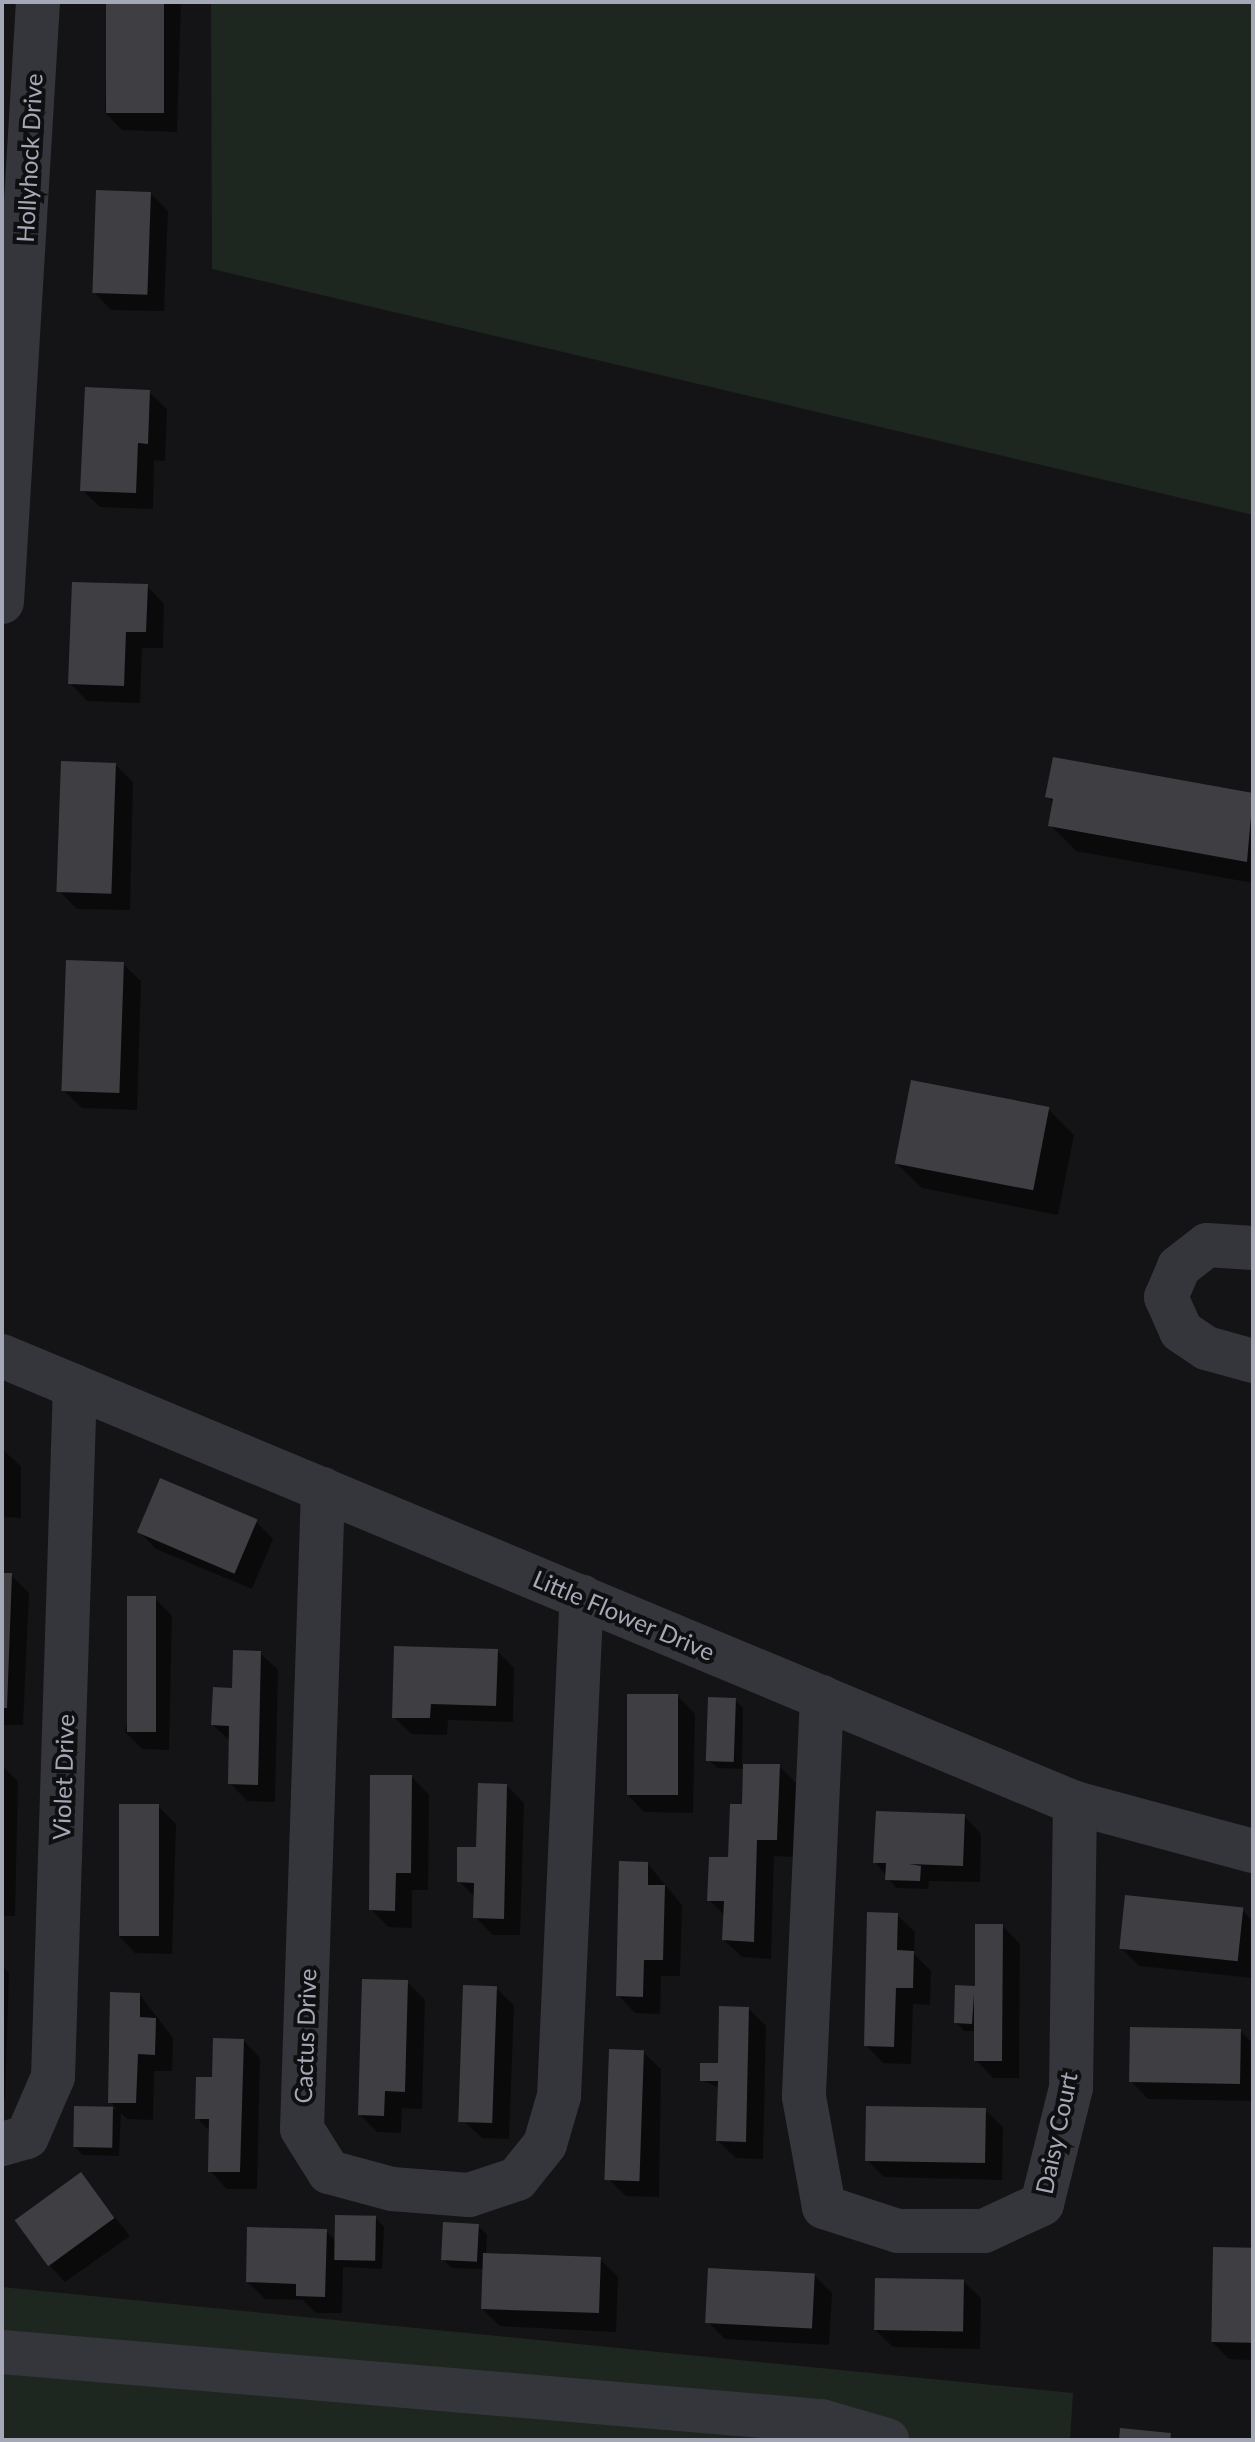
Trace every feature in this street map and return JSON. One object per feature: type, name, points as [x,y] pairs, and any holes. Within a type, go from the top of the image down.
[{"type":"lane","name":"Hollyhock Drive","points":[[2,602],[38,2]]},
{"type":"lane","points":[[1253,1248],[1207,1245],[1179,1267],[1166,1297],[1181,1331],[1206,1348],[1253,1361]]},
{"type":"lane","name":"Little Flower Drive","points":[[2,1356],[1075,1803],[1253,1851]]},
{"type":"lane","name":"Violet Drive","points":[[2,2144],[27,2137],[53,2077],[75,1386]]},
{"type":"lane","name":"Cactus Drive","points":[[323,1489],[302,2129],[329,2172],[392,2189],[469,2195],[517,2179],[545,2144],[559,2096],[582,1597]]},
{"type":"lane","name":"Daisy Court","points":[[822,1697],[804,2097],[824,2207],[898,2231],[984,2231],[1042,2204],[1071,2088],[1075,1803]]},
{"type":"lane","points":[[2,2352],[821,2421],[887,2440]]},
{"type":"shaded area","points":[[211,2],[1253,2],[1253,515],[212,269]]},
{"type":"shaded area","points":[[2,2287],[1073,2393],[1070,2440],[2,2440]]},
{"type":"building","points":[[106,2],[164,2],[164,113],[106,113]]},
{"type":"building","points":[[96,190],[151,192],[147,295],[92,293]]},
{"type":"building","points":[[85,387],[150,390],[148,444],[138,443],[136,493],[80,491]]},
{"type":"building","points":[[72,582],[148,584],[146,632],[126,632],[124,686],[68,684]]},
{"type":"building","points":[[1053,757],[1253,793],[1247,862],[1048,826],[1053,799],[1045,797]]},
{"type":"building","points":[[61,761],[116,763],[111,894],[56,892]]},
{"type":"building","points":[[66,960],[124,962],[119,1093],[61,1091]]},
{"type":"building","points":[[911,1080],[1049,1107],[1033,1190],[895,1163]]},
{"type":"building","points":[[160,1478],[258,1519],[235,1574],[137,1532]]},
{"type":"building","points":[[2,1573],[12,1573],[7,1708],[2,1708]]},
{"type":"building","points":[[127,1596],[156,1596],[156,1732],[127,1732]]},
{"type":"building","points":[[394,1646],[498,1649],[496,1706],[431,1704],[430,1718],[392,1718]]},
{"type":"building","points":[[233,1650],[261,1651],[258,1785],[228,1784],[229,1726],[211,1725],[213,1687],[232,1688]]},
{"type":"building","points":[[627,1694],[678,1694],[678,1795],[627,1795]]},
{"type":"building","points":[[708,1697],[736,1698],[734,1762],[706,1761]]},
{"type":"building","points":[[743,1764],[780,1764],[777,1840],[757,1840],[754,1942],[722,1940],[724,1901],[707,1901],[709,1857],[728,1857],[730,1804],[742,1804]]},
{"type":"building","points":[[370,1775],[412,1775],[411,1873],[396,1873],[395,1911],[369,1910]]},
{"type":"building","points":[[478,1783],[507,1784],[504,1919],[473,1918],[474,1883],[457,1882],[457,1847],[476,1847]]},
{"type":"building","points":[[119,1804],[159,1804],[159,1936],[119,1936]]},
{"type":"building","points":[[876,1811],[965,1814],[963,1866],[909,1864],[921,1866],[920,1881],[885,1880],[886,1863],[873,1863]]},
{"type":"building","points":[[619,1861],[648,1862],[648,1885],[665,1885],[663,1960],[644,1960],[643,1997],[616,1996]]},
{"type":"building","points":[[1125,1895],[1243,1907],[1238,1961],[1119,1949]]},
{"type":"building","points":[[867,1912],[898,1913],[897,1950],[914,1951],[913,1988],[896,1988],[894,2047],[864,2046]]},
{"type":"building","points":[[975,1924],[1003,1924],[1002,2061],[974,2061],[974,1994],[972,2024],[954,2023],[955,1985],[975,1986]]},
{"type":"building","points":[[362,1979],[408,1980],[405,2092],[385,2091],[384,2116],[358,2115]]},
{"type":"building","points":[[463,1985],[497,1986],[492,2123],[458,2122]]},
{"type":"building","points":[[110,1992],[140,1993],[140,2017],[156,2018],[155,2055],[138,2054],[136,2103],[108,2103]]},
{"type":"building","points":[[719,2006],[749,2007],[746,2142],[716,2141],[718,2081],[700,2081],[700,2063],[718,2063]]},
{"type":"building","points":[[1130,2027],[1241,2029],[1240,2084],[1129,2082]]},
{"type":"building","points":[[213,2038],[244,2039],[240,2172],[208,2172],[209,2119],[195,2119],[196,2077],[212,2077]]},
{"type":"building","points":[[609,2049],[644,2050],[639,2181],[604,2180]]},
{"type":"building","points":[[74,2106],[113,2107],[112,2148],[73,2147]]},
{"type":"building","points":[[866,2106],[986,2108],[985,2163],[865,2161]]},
{"type":"building","points":[[81,2172],[115,2218],[48,2266],[15,2220]]},
{"type":"building","points":[[335,2215],[376,2216],[375,2261],[334,2260]]},
{"type":"building","points":[[443,2222],[479,2224],[477,2262],[441,2260]]},
{"type":"building","points":[[247,2227],[327,2229],[325,2297],[296,2296],[296,2284],[246,2282]]},
{"type":"building","points":[[1213,2247],[1253,2248],[1251,2343],[1211,2342]]},
{"type":"building","points":[[483,2253],[601,2257],[599,2313],[481,2309]]},
{"type":"building","points":[[708,2268],[815,2274],[812,2329],[705,2323]]},
{"type":"building","points":[[875,2278],[964,2280],[963,2332],[874,2330]]},
{"type":"building","points":[[1120,2428],[1171,2433],[1170,2440],[1119,2440]]}]
